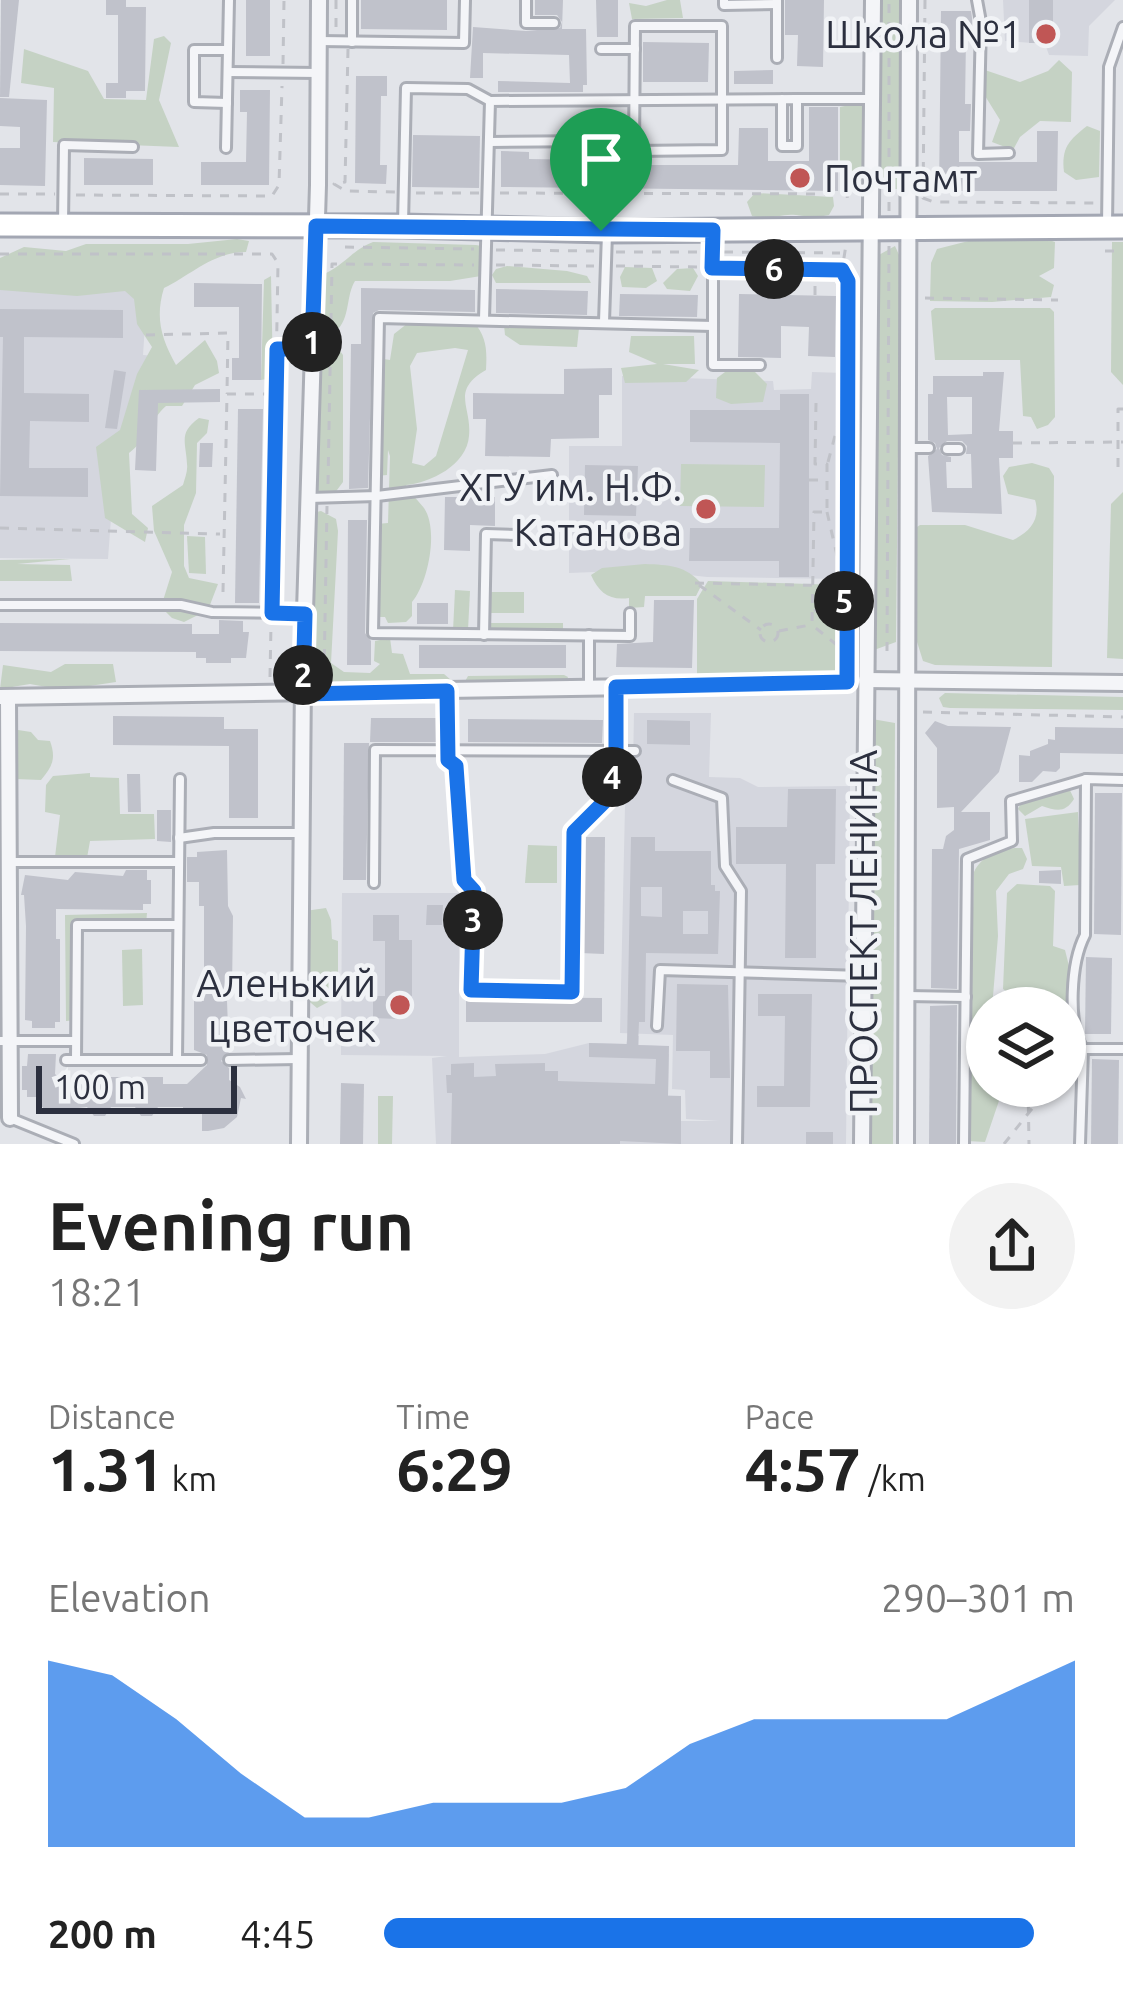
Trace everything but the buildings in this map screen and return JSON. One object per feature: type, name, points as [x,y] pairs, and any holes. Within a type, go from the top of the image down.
[{"type":"main road","points":[[0,226],[403,226],[487,238],[713,241],[888,227],[1115,226]]},
{"type":"street","points":[[299,1144],[303,694],[319,73],[328,41],[320,0]]},
{"type":"street","name":"ПРОСПЕКТ ЛЕНИНА","points":[[873,0],[872,99],[908,448],[906,1144]]},
{"type":"street","name":"ПРОСПЕКТ ЛЕНИНА","points":[[862,1144],[866,680],[888,227],[909,0]]},
{"type":"street","points":[[866,680],[1123,683]]},
{"type":"street","points":[[10,1118],[5,1086],[4,697],[698,686]]},
{"type":"lane","points":[[226,148],[229,0]]},
{"type":"lane","points":[[352,0],[352,41]]},
{"type":"lane","points":[[328,41],[464,43],[465,0]]},
{"type":"lane","points":[[526,0],[526,23],[554,23]]},
{"type":"lane","points":[[724,0],[724,5],[777,2],[777,58]]},
{"type":"lane","points":[[976,0],[980,22],[978,154],[1009,154]]},
{"type":"lane","points":[[634,26],[722,26],[722,100],[722,150],[634,151],[634,26]]},
{"type":"lane","points":[[1115,226],[1107,203],[1109,67],[1123,28]]},
{"type":"lane","points":[[601,49],[634,49]]},
{"type":"lane","points":[[227,103],[194,103],[194,50],[228,50]]},
{"type":"lane","points":[[228,72],[319,73]]},
{"type":"lane","points":[[403,226],[406,88],[468,89],[490,101],[872,99]]},
{"type":"lane","points":[[782,100],[782,146],[796,146],[797,99]]},
{"type":"lane","points":[[484,319],[490,101]]},
{"type":"lane","points":[[490,142],[602,142]]},
{"type":"lane","points":[[63,226],[64,145],[133,147]]},
{"type":"lane","points":[[604,322],[606,241]]},
{"type":"lane","points":[[713,241],[713,365],[760,365]]},
{"type":"lane","points":[[630,613],[630,636],[374,633],[379,318],[713,326]]},
{"type":"lane","points":[[908,448],[929,448]]},
{"type":"lane","points":[[947,448],[959,449]]},
{"type":"lane","points":[[308,498],[376,496],[552,475]]},
{"type":"lane","points":[[484,635],[486,534],[519,535]]},
{"type":"lane","points":[[0,604],[182,605],[212,612],[305,614]]},
{"type":"lane","points":[[589,635],[590,688]]},
{"type":"lane","points":[[447,691],[448,760],[456,766],[464,880],[474,891],[471,990],[572,992],[574,832],[608,798],[616,751],[616,687]]},
{"type":"lane","points":[[374,883],[375,750],[635,751]]},
{"type":"lane","points":[[177,1060],[180,779]]},
{"type":"lane","points":[[966,987],[967,859],[1012,841],[1011,801],[1086,779],[1123,780]]},
{"type":"lane","points":[[1076,987],[1078,950],[1085,935],[1086,779]]},
{"type":"lane","points":[[673,780],[722,798],[725,866],[741,891],[737,1144]]},
{"type":"lane","points":[[179,838],[302,833]]},
{"type":"lane","points":[[8,862],[177,862]]},
{"type":"lane","points":[[177,925],[76,925],[76,1041],[71,1060],[201,1060]]},
{"type":"lane","points":[[657,1026],[660,970],[863,976]]},
{"type":"lane","points":[[907,996],[966,997],[964,1144]]},
{"type":"lane","points":[[5,1041],[76,1041]]},
{"type":"lane","points":[[1086,1049],[1123,1049]]},
{"type":"lane","points":[[229,1060],[300,1059]]},
{"type":"lane","points":[[1080,1144],[1081,1107]]},
{"type":"lane","points":[[10,1118],[74,1144]]},
{"type":"path","points":[[0,194],[272,196],[279,185],[284,0]]},
{"type":"path","points":[[335,0],[328,41],[348,49],[345,182],[334,184],[346,191],[847,194],[848,206]]},
{"type":"path","points":[[887,651],[890,0]]},
{"type":"path","points":[[925,0],[923,198],[934,202],[1107,203]]},
{"type":"path","points":[[345,247],[487,238],[713,241],[842,254]]},
{"type":"path","points":[[698,686],[847,682],[848,281],[842,254],[847,244]]},
{"type":"path","points":[[1106,251],[1123,251]]},
{"type":"path","points":[[0,254],[272,254],[278,263],[270,677]]},
{"type":"path","points":[[324,677],[332,264],[842,270]]},
{"type":"path","points":[[815,283],[815,296]]},
{"type":"path","points":[[923,298],[1058,300]]},
{"type":"path","points":[[836,317],[846,317]]},
{"type":"path","points":[[146,335],[228,333],[223,592]]},
{"type":"path","points":[[277,349],[312,349]]},
{"type":"path","points":[[226,394],[276,394]]},
{"type":"path","points":[[844,589],[826,512],[827,464],[845,397]]},
{"type":"path","points":[[816,403],[815,464],[827,464]]},
{"type":"path","points":[[1123,409],[1118,409],[1118,470],[1123,470]]},
{"type":"path","points":[[1012,443],[1120,442]]},
{"type":"path","points":[[809,480],[827,480]]},
{"type":"path","points":[[812,625],[814,512],[826,512]]},
{"type":"path","points":[[0,528],[224,534]]},
{"type":"path","points":[[778,631],[771,642],[763,639],[760,630],[695,583],[844,589]]},
{"type":"path","points":[[812,611],[844,589]]},
{"type":"path","points":[[760,630],[767,623],[778,631],[812,625],[846,651]]},
{"type":"path","points":[[921,712],[1123,716]]},
{"type":"path","points":[[1004,1144],[1029,1109]]},
{"type":"path","points":[[1029,1109],[1029,1144]]},
{"type":"shaded area","name":"Школа №1","points":[[1003,0],[1115,0],[1089,26],[1088,56],[1049,55],[1045,44],[1005,41]]},
{"type":"shaded area","points":[[0,265],[149,266],[143,355],[168,357],[116,450],[108,559],[0,558]]},
{"type":"shaded area","name":"ХГУ им. Н.Ф. Катанова","points":[[812,372],[844,373],[842,579],[707,577],[645,570],[569,573],[569,446],[622,446],[622,376],[773,381],[774,390],[811,389]]},
{"type":"shaded area","points":[[634,713],[711,713],[709,777],[740,778],[758,787],[850,786],[846,1144],[436,1144],[432,1058],[447,1056],[341,1055],[342,893],[459,893],[459,1057],[545,1054],[589,1043],[626,1044],[628,1036],[639,1036],[639,1045],[662,1046],[662,1054],[669,1054],[668,1095],[681,1096],[681,1121],[719,1121],[686,1119],[685,1090],[672,1089],[673,1035],[620,1033],[625,806],[633,766]]},
{"type":"green space","points":[[680,0],[683,18],[632,19],[629,3],[646,6]]},
{"type":"green space","points":[[877,0],[903,0],[901,189],[876,189]]},
{"type":"green space","points":[[164,36],[171,43],[159,100],[179,147],[53,142],[54,88],[21,83],[24,49],[88,71],[104,99],[146,100],[154,39]]},
{"type":"green space","points":[[1059,60],[1072,72],[1071,122],[1040,121],[1020,137],[1013,150],[992,142],[1000,120],[982,91],[979,68],[1020,82],[1048,71]]},
{"type":"green space","points":[[864,102],[863,171],[861,181],[848,185],[840,174],[840,107]]},
{"type":"green space","points":[[1087,126],[1100,131],[1099,177],[1076,180],[1064,172],[1065,151]]},
{"type":"green space","points":[[755,193],[833,197],[834,206],[824,216],[758,217],[752,216],[747,202]]},
{"type":"green space","points":[[996,234],[1031,234],[1055,242],[1054,268],[1039,276],[1054,285],[1051,297],[930,301],[931,263],[937,249]]},
{"type":"green space","points":[[249,241],[246,252],[213,260],[164,288],[161,327],[176,365],[205,340],[219,373],[195,385],[182,406],[166,406],[129,453],[132,514],[148,528],[145,542],[105,518],[96,447],[120,430],[137,374],[152,347],[137,324],[134,299],[125,291],[77,296],[0,290],[0,258],[24,247],[66,251],[86,244]]},
{"type":"green space","points":[[373,242],[476,245],[487,247],[492,254],[481,276],[450,281],[355,281],[339,328],[314,330],[319,276]]},
{"type":"green space","points":[[1112,242],[1123,242],[1123,385],[1111,372]]},
{"type":"green space","points":[[895,246],[900,257],[896,642],[874,650],[877,256]]},
{"type":"green space","points":[[507,266],[567,271],[587,276],[591,283],[496,283],[492,275]]},
{"type":"green space","points":[[625,267],[652,268],[657,281],[646,288],[622,287]]},
{"type":"green space","points":[[693,268],[698,276],[690,291],[667,289],[663,283],[677,269]]},
{"type":"green space","points":[[271,276],[273,378],[261,380],[264,280]]},
{"type":"green space","points":[[1050,308],[1054,312],[1055,417],[1048,425],[1037,429],[1031,417],[1023,416],[1020,360],[935,360],[931,311]]},
{"type":"green space","points":[[473,321],[478,327],[486,356],[486,370],[466,392],[467,446],[446,471],[406,485],[428,518],[430,556],[412,602],[412,616],[406,622],[388,623],[385,617],[376,617],[377,524],[388,523],[390,456],[388,450],[387,475],[376,476],[377,358],[390,360],[394,334],[408,323],[465,327]],"holes":[[[468,350],[436,456],[424,466],[412,463],[417,429],[410,366],[417,353]]]},
{"type":"green space","points":[[504,325],[579,328],[577,347],[520,345],[505,335]]},
{"type":"green space","points":[[631,336],[694,336],[695,364],[663,364],[699,370],[686,382],[625,383],[621,368],[657,364],[629,352]]},
{"type":"green space","points":[[337,347],[343,355],[343,482],[334,494],[322,495],[313,486],[315,356],[324,348]]},
{"type":"green space","points":[[753,370],[767,384],[763,402],[731,404],[716,398],[717,378],[725,372]]},
{"type":"green space","points":[[199,418],[209,420],[207,433],[197,443],[196,493],[184,525],[184,566],[189,578],[218,584],[208,610],[184,622],[161,607],[172,572],[154,531],[152,506],[183,485],[186,433]]},
{"type":"green space","points":[[1032,463],[1049,468],[1054,476],[1052,667],[923,661],[913,629],[914,529],[965,525],[1013,540],[1019,537],[1035,519],[1035,500],[1008,494],[1003,476],[1009,467]]},
{"type":"green space","points":[[681,464],[765,465],[764,507],[680,506]]},
{"type":"green space","points":[[1123,492],[1123,659],[1107,658],[1111,504]]},
{"type":"green space","points":[[321,511],[336,519],[338,531],[331,663],[344,672],[370,673],[380,664],[374,661],[375,641],[390,638],[392,653],[403,654],[410,674],[444,674],[451,680],[447,687],[309,687],[312,513]]},
{"type":"green space","points":[[187,536],[205,537],[206,574],[189,573]]},
{"type":"green space","points":[[70,559],[17,564],[70,565],[72,581],[0,581],[0,560]]},
{"type":"green space","points":[[645,564],[683,570],[702,584],[696,596],[645,596],[644,607],[629,608],[629,598],[606,594],[591,575],[602,568]]},
{"type":"green space","points":[[708,581],[841,585],[840,677],[697,679],[697,599]]},
{"type":"green space","points":[[455,590],[470,591],[468,630],[453,631]]},
{"type":"green space","points":[[490,592],[524,592],[524,613],[491,613]]},
{"type":"green space","points":[[487,623],[563,623],[563,630],[488,630]]},
{"type":"green space","points":[[65,664],[113,664],[116,682],[63,690],[30,684],[0,689],[3,665],[51,672]]},
{"type":"green space","points":[[564,675],[566,682],[464,683],[468,676]]},
{"type":"green space","points":[[945,693],[1123,697],[1123,710],[950,708],[943,707],[939,698]]},
{"type":"green space","points":[[872,719],[895,723],[893,1144],[870,1144]]},
{"type":"green space","points":[[18,730],[50,741],[52,762],[41,780],[16,779],[11,754]]},
{"type":"green space","points":[[90,773],[90,777],[119,778],[120,814],[154,814],[155,839],[90,841],[87,858],[55,857],[60,815],[45,812],[46,785],[53,776]]},
{"type":"green space","points":[[1068,786],[1074,799],[1064,809],[1042,806],[1025,816],[1018,809],[1022,801]]},
{"type":"green space","points":[[1078,812],[1080,860],[1084,812],[1079,925],[1080,885],[1064,886],[1061,867],[1032,866],[1025,819]]},
{"type":"green space","points":[[528,845],[557,846],[557,883],[525,883]]},
{"type":"green space","points":[[1022,848],[1027,859],[1023,869],[1009,874],[996,891],[994,987],[971,987],[974,872],[982,861]]},
{"type":"green space","points":[[1017,884],[1050,886],[1055,891],[1053,946],[1065,950],[1069,987],[1003,987],[1007,893]]},
{"type":"green space","points":[[326,908],[332,939],[338,941],[338,977],[332,979],[330,1001],[317,1008],[299,993],[305,911]]},
{"type":"green space","points":[[147,913],[146,925],[77,925],[77,1020],[66,1021],[65,915]]},
{"type":"green space","points":[[142,949],[143,1005],[123,1006],[122,950]]},
{"type":"green space","points":[[378,1096],[393,1096],[392,1144],[378,1144]]},
{"type":"green space","points":[[968,1107],[997,1107],[985,1142],[967,1141]]},
{"type":"place","name":"Школа №1","points":[[1046,34]]},
{"type":"place","name":"Почтамт","points":[[800,178]]},
{"type":"place","name":"ХГУ им. Н.Ф. Катанова","points":[[706,509]]},
{"type":"place","name":"Аленький цветочек","points":[[400,1005]]},
{"type":"route","points":[[316,226],[601,231],[713,230],[712,268],[842,270],[848,281],[847,682],[616,687],[616,751],[608,798],[574,832],[572,992],[471,990],[474,891],[464,880],[456,766],[448,760],[447,691],[303,694],[305,614],[272,613],[277,349],[312,349],[316,226]]}]
